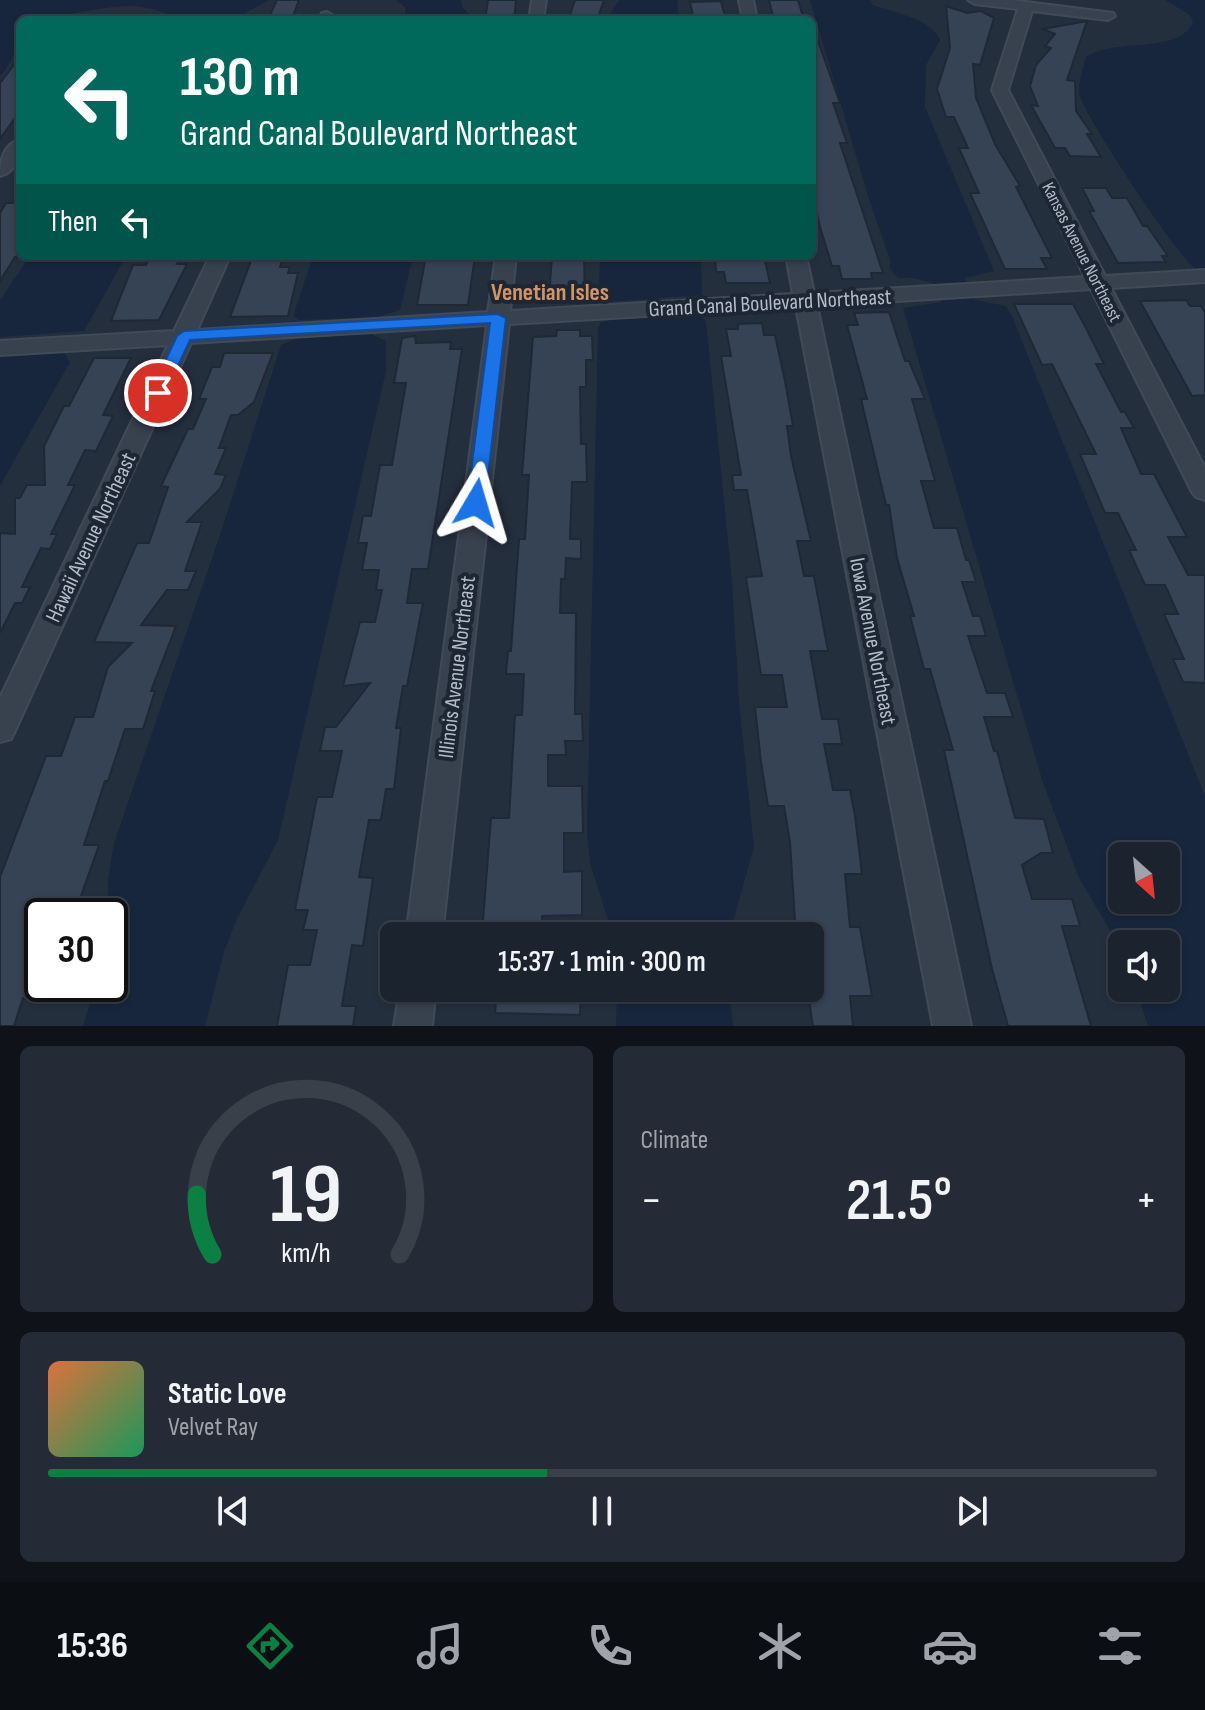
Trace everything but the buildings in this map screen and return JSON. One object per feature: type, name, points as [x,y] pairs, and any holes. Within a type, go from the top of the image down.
[{"type":"street","points":[[975,0],[1108,16]]},
{"type":"street","name":"Kansas Avenue Northeast","points":[[1026,6],[1000,90],[1205,492]]},
{"type":"street","points":[[0,171],[16,150]]},
{"type":"street","name":"Hawaii Avenue Northeast","points":[[0,731],[218,260]]},
{"type":"street","name":"Illinois Avenue Northeast","points":[[426,922],[505,260]]},
{"type":"street","name":"Iowa Avenue Northeast","points":[[797,260],[952,1026]]},
{"type":"street","name":"Grand Canal Boulevard Northeast","points":[[0,348],[1205,276]]},
{"type":"street","points":[[413,1026],[416,1002]]},
{"type":"water","points":[[0,0],[269,0],[245,16],[172,16],[132,6],[59,16],[16,16],[15,50],[0,76]]},
{"type":"water","points":[[396,0],[461,0],[462,7],[469,14],[406,16],[405,7]]},
{"type":"water","points":[[619,0],[677,0],[679,16],[609,16]]},
{"type":"water","points":[[810,0],[870,0],[873,5],[929,26],[940,40],[926,65],[925,107],[994,271],[965,278],[975,300],[1006,306],[1012,316],[1205,796],[1205,1026],[1148,1026],[1140,1002],[1180,1002],[1180,930],[1110,930],[1079,878],[1043,783],[903,308],[942,302],[932,283],[898,278],[890,269],[890,260]]},
{"type":"water","points":[[1165,0],[1205,0],[1205,268],[1196,269],[1171,241],[1113,155],[1079,94],[1086,57],[1098,51],[1174,39],[1186,32],[1193,22],[1190,15]]},
{"type":"water","points":[[27,260],[124,260],[84,331],[0,337],[0,300]]},
{"type":"water","points":[[312,260],[412,260],[400,310],[378,317],[299,320],[294,316]]},
{"type":"water","points":[[600,260],[701,260],[702,295],[607,302],[599,298]]},
{"type":"water","points":[[693,315],[702,317],[706,322],[732,580],[739,702],[754,847],[733,922],[609,922],[590,863],[587,831],[598,328],[601,322]]},
{"type":"water","points":[[371,334],[386,341],[386,371],[278,840],[235,923],[224,952],[205,1026],[83,1026],[90,1002],[128,1002],[128,898],[108,898],[114,843],[220,535],[281,345],[298,338]]},
{"type":"water","points":[[63,351],[70,362],[0,486],[0,356]]},
{"type":"water","points":[[617,1002],[730,1002],[733,1026],[616,1026]]},
{"type":"district","name":"Venetian Isles","points":[[550,292]]},
{"type":"route","points":[[158,393],[184,336],[498,318],[476,503]]}]
